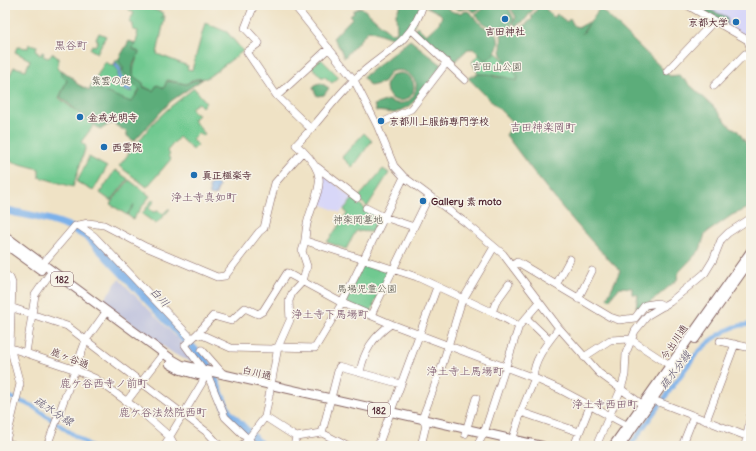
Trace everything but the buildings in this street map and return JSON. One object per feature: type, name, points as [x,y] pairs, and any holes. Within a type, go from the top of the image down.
[{"type":"main road","name":"白川通","points":[[5,239],[181,370],[212,375],[484,435],[509,444],[541,446]]},
{"type":"main road","name":"今出川通","points":[[613,446],[652,403],[672,367],[751,251]]},
{"type":"main road","name":"今出川通","points":[[672,367],[751,260]]},
{"type":"main road","name":"白川通","points":[[41,266],[49,276],[105,314]]},
{"type":"main road","name":"今出川通","points":[[620,446],[630,427]]},
{"type":"street","points":[[254,5],[245,28],[260,43],[247,52],[277,96],[311,128]]},
{"type":"street","points":[[357,198],[317,167],[296,145],[354,80],[398,44],[412,30],[423,5]]},
{"type":"street","points":[[687,5],[749,42],[751,50]]},
{"type":"street","points":[[297,6],[354,80],[377,125],[392,162],[404,177],[494,246],[513,265],[539,303],[599,373],[621,389],[652,403],[694,416],[746,436]]},
{"type":"street","points":[[667,71],[714,21]]},
{"type":"street","points":[[412,30],[465,80]]},
{"type":"street","points":[[277,96],[329,48]]},
{"type":"street","points":[[714,86],[745,54],[751,60]]},
{"type":"street","points":[[377,125],[411,109],[447,62]]},
{"type":"street","points":[[41,266],[75,227],[88,223],[104,226],[171,258],[217,276],[225,276],[259,232],[264,228],[275,183],[303,151]]},
{"type":"street","points":[[240,446],[250,437],[265,417],[278,347],[290,320],[289,301],[292,293],[303,281],[307,266],[302,251],[306,241],[307,224],[319,191],[317,167]]},
{"type":"street","points":[[198,333],[231,348],[315,348],[342,303],[404,177]]},
{"type":"street","points":[[371,315],[429,196]]},
{"type":"street","points":[[366,208],[384,217],[414,227]]},
{"type":"street","points":[[596,446],[621,389],[625,375],[626,353],[630,339],[648,315],[664,306],[705,272],[714,260],[721,240],[728,233],[751,218]]},
{"type":"street","points":[[75,227],[99,241],[189,340]]},
{"type":"street","points":[[306,241],[393,269],[464,299],[519,326]]},
{"type":"street","points":[[421,446],[424,422],[464,299],[494,246]]},
{"type":"street","points":[[556,284],[570,259]]},
{"type":"street","points":[[513,265],[517,262],[610,317],[619,320],[635,318],[645,305],[658,303],[664,306]]},
{"type":"street","points":[[578,298],[592,271]]},
{"type":"street","points":[[212,375],[185,345],[213,316],[231,321],[245,308],[258,314],[263,311],[287,273],[342,303],[391,324],[448,347],[534,378],[630,427]]},
{"type":"street","points":[[5,274],[11,280],[8,346],[19,380],[17,399],[6,432],[5,444],[17,446]]},
{"type":"street","points":[[26,353],[35,295],[49,276]]},
{"type":"street","points":[[492,312],[509,284]]},
{"type":"street","points":[[378,446],[437,287]]},
{"type":"street","points":[[476,446],[484,435],[519,326],[539,303]]},
{"type":"street","points":[[10,307],[67,326],[142,381],[208,433],[220,446]]},
{"type":"street","points":[[47,446],[86,340],[105,314]]},
{"type":"street","points":[[526,318],[549,340]]},
{"type":"street","points":[[360,372],[364,354],[381,331],[391,324]]},
{"type":"street","points":[[509,444],[534,380],[533,375],[541,352],[559,328]]},
{"type":"street","points":[[584,357],[610,340],[630,339],[672,367]]},
{"type":"street","points":[[720,341],[751,348]]},
{"type":"street","points":[[706,421],[735,344]]},
{"type":"street","name":"鹿ヶ谷通","points":[[8,346],[76,370],[96,379],[127,401],[170,437],[175,446]]},
{"type":"street","points":[[202,350],[226,417],[250,437],[255,446]]},
{"type":"street","points":[[127,401],[162,356]]},
{"type":"street","points":[[322,433],[339,367],[401,384]]},
{"type":"street","points":[[164,446],[184,414],[212,375]]},
{"type":"street","points":[[466,431],[476,398]]},
{"type":"street","points":[[574,446],[590,406]]},
{"type":"street","points":[[521,412],[579,432]]},
{"type":"street","points":[[745,446],[751,414]]},
{"type":"street","points":[[682,446],[694,416]]},
{"type":"street","points":[[265,417],[296,437],[322,433],[346,446]]},
{"type":"street","points":[[294,446],[296,437]]},
{"type":"shaded area","name":"京都大学","points":[[691,5],[751,5],[751,39]]},
{"type":"shaded area","points":[[322,172],[352,199],[340,213],[317,202],[321,193]]},
{"type":"shaded area","points":[[119,279],[179,340],[194,358],[191,362],[174,354],[102,302]]},
{"type":"shaded area","points":[[5,293],[9,294],[6,342],[5,342]]},
{"type":"green space","points":[[122,5],[141,5],[163,13],[161,19],[165,16],[157,54],[188,66],[187,69],[192,70],[205,23],[227,32],[243,51],[207,78],[195,79],[186,84],[167,80],[164,88],[157,85],[153,91],[143,86],[143,83],[133,76],[134,66],[139,52],[133,49],[138,36],[138,31],[133,30],[133,24],[129,22],[134,13]]},
{"type":"green space","points":[[401,5],[421,5],[414,25],[400,41],[369,30],[344,58],[340,48],[333,38],[352,18],[350,16],[354,13],[353,11],[361,7],[391,33],[397,32],[396,13]]},
{"type":"green space","points":[[449,5],[482,5],[480,9],[474,12],[468,8],[459,10]]},
{"type":"green space","points":[[485,5],[507,5],[514,19],[511,25],[515,30],[498,30],[483,23],[475,14],[481,11]]},
{"type":"green space","points":[[525,5],[537,5],[524,21],[515,26],[513,23],[516,17],[509,6],[524,10]]},
{"type":"green space","points":[[540,5],[547,5],[545,8],[554,18],[557,14],[567,22],[570,18],[574,26],[580,27],[588,22],[589,23],[582,34],[599,9],[598,5],[603,5],[602,10],[670,76],[679,75],[713,106],[730,126],[737,130],[751,150],[751,207],[732,215],[705,234],[700,250],[679,272],[677,280],[641,310],[636,307],[638,295],[632,294],[632,288],[620,287],[609,300],[607,298],[620,271],[589,239],[560,205],[506,135],[514,124],[468,78],[478,74],[489,74],[495,77],[505,77],[517,81],[518,77],[505,60],[502,53],[501,34],[517,32],[533,18],[531,17]]},
{"type":"green space","points":[[425,6],[444,6],[453,12],[459,13],[467,11],[471,13],[483,26],[497,34],[497,50],[485,61],[474,49],[468,49],[453,63],[414,30],[417,26],[426,35],[439,23],[442,16]]},
{"type":"green space","points":[[707,9],[727,17],[727,24],[705,12]]},
{"type":"green space","points":[[99,33],[106,36],[97,53],[90,49],[92,45],[95,46],[98,41],[96,39]]},
{"type":"green space","points":[[410,40],[442,65],[411,105],[395,113],[376,111],[374,105],[388,100],[403,103],[408,101],[414,94],[416,83],[411,76],[402,71],[398,70],[390,72],[383,83],[370,86],[363,77]]},
{"type":"green space","points":[[129,41],[135,43],[133,49],[139,52],[133,65],[133,76],[143,83],[143,87],[153,91],[157,85],[164,88],[167,81],[186,84],[195,80],[203,79],[171,101],[134,141],[127,136],[127,132],[112,123],[101,129],[98,128],[60,97],[67,80],[61,75],[61,71],[63,71],[74,79],[77,84],[89,90],[97,89],[131,102],[140,90],[123,72],[123,67],[118,60]]},
{"type":"green space","points":[[29,44],[37,46],[36,51],[38,54],[41,55],[42,52],[44,53],[43,56],[48,58],[52,53],[58,58],[57,68],[67,80],[59,98],[94,125],[81,142],[86,146],[73,187],[39,177],[39,169],[5,160],[5,80],[7,80],[14,67],[26,70],[30,60],[15,52],[17,47],[28,48]]},
{"type":"green space","name":"吉田山公園","points":[[495,52],[509,64],[518,77],[516,81],[497,76],[478,74],[472,62],[479,54],[485,61]]},
{"type":"green space","name":"紫雲の庭","points":[[117,59],[123,67],[123,72],[140,90],[131,102],[89,90],[105,62],[113,66]]},
{"type":"green space","points":[[321,59],[339,77],[332,83],[325,77],[321,77],[312,67]]},
{"type":"green space","points":[[400,73],[410,77],[414,87],[410,97],[400,101],[390,97],[386,87],[390,77]]},
{"type":"green space","points":[[321,83],[329,88],[324,95],[317,96],[313,88],[316,84]]},
{"type":"green space","points":[[194,88],[206,102],[202,107],[198,103],[191,108],[193,112],[198,115],[193,120],[205,134],[202,136],[198,133],[192,139],[198,145],[193,150],[179,137],[167,151],[170,154],[168,156],[171,159],[147,187],[119,166],[153,123]]},
{"type":"green space","points":[[364,133],[372,141],[352,167],[342,157]]},
{"type":"green space","points":[[89,157],[107,167],[93,191],[77,182]]},
{"type":"green space","name":"神楽岡墓地","points":[[383,169],[389,173],[367,207],[358,198]]},
{"type":"green space","points":[[115,170],[128,179],[111,201],[100,193]]},
{"type":"green space","points":[[129,180],[150,196],[133,219],[110,204]]},
{"type":"green space","name":"神楽岡墓地","points":[[354,198],[365,209],[377,216],[372,232],[356,231],[346,249],[327,242],[347,214],[344,209]]},
{"type":"green space","points":[[153,199],[154,202],[149,208],[153,212],[158,211],[163,214],[170,209],[156,224],[142,214]]},
{"type":"green space","name":"馬場児童公園","points":[[366,262],[388,270],[389,272],[371,311],[368,312],[346,303],[363,264]]},
{"type":"water","points":[[116,62],[121,69],[121,76],[133,92],[124,90],[118,85],[118,70],[114,65]]},
{"type":"water","points":[[211,182],[215,182],[219,186],[215,196],[210,195],[209,188]]},
{"type":"waterway","name":"白川","points":[[5,210],[60,223],[90,239],[206,362],[228,412],[262,446]]},
{"type":"waterway","name":"疏水分線","points":[[630,446],[699,351],[727,330],[743,325],[751,325]]},
{"type":"waterway","name":"疏水分線","points":[[5,395],[32,406],[90,446]]},
{"type":"place","name":"吉田神社","points":[[505,19]]},
{"type":"place","name":"京都大学","points":[[736,22]]},
{"type":"place","name":"金戒光明寺","points":[[80,117]]},
{"type":"place","name":"京都川上服飾専門学校","points":[[381,121]]},
{"type":"place","name":"西雲院","points":[[104,147]]},
{"type":"place","name":"真正極楽寺","points":[[194,175]]},
{"type":"place","name":"Gallery 素 moto","points":[[423,201]]},
{"type":"district","name":"黒谷町","points":[[71,45]]},
{"type":"district","name":"吉田神楽岡町","points":[[543,127]]},
{"type":"district","name":"浄土寺真如町","points":[[204,197]]},
{"type":"district","name":"浄土寺下馬場町","points":[[330,314]]},
{"type":"district","name":"浄土寺上馬場町","points":[[465,371]]},
{"type":"district","name":"鹿ケ谷西寺ノ前町","points":[[104,383]]},
{"type":"district","name":"浄土寺西田町","points":[[605,404]]},
{"type":"district","name":"鹿ケ谷法然院西町","points":[[163,412]]}]
